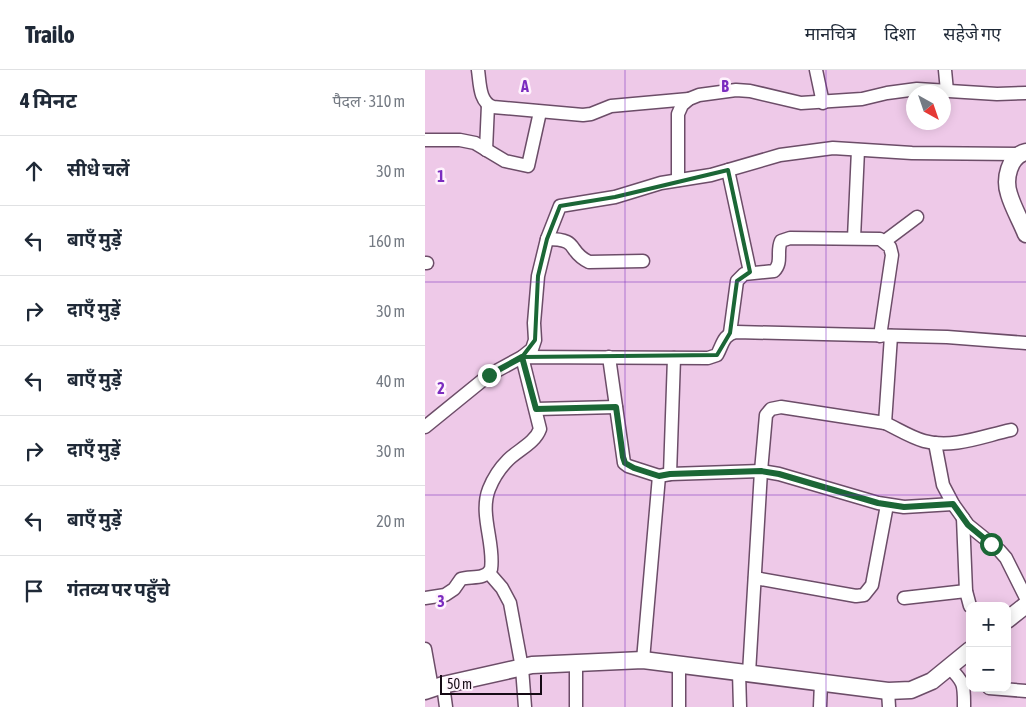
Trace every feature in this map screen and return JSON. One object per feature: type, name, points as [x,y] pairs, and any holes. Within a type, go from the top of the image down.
[{"type":"street","points":[[477,70],[482,96],[488,105],[486,150]]},
{"type":"street","points":[[816,70],[823,103]]},
{"type":"street","points":[[945,70],[946,85]]},
{"type":"street","points":[[678,180],[677,114],[681,105],[699,95],[736,90],[750,91],[801,104],[862,99],[906,90]]},
{"type":"street","points":[[951,91],[997,94],[1026,93]]},
{"type":"street","points":[[488,105],[540,112],[583,115],[611,106],[689,99]]},
{"type":"street","points":[[425,140],[460,140],[475,143],[505,160],[528,166],[540,112]]},
{"type":"street","points":[[425,426],[489,375],[522,357],[532,349],[535,340],[534,323],[538,276],[547,239],[560,206],[615,198],[661,183],[711,175],[780,155],[833,148],[921,153],[1023,153]]},
{"type":"street","points":[[854,238],[858,150]]},
{"type":"street","points":[[1023,153],[1011,162],[1007,179],[1009,193],[1026,234]]},
{"type":"street","points":[[728,170],[750,272]]},
{"type":"street","points":[[885,241],[917,217]]},
{"type":"street","points":[[522,357],[713,357],[717,355],[722,342],[730,333],[737,281],[743,274],[750,272],[770,273],[774,271],[780,262],[779,245],[781,241],[786,238],[881,239],[890,246],[891,255],[886,336],[885,423]]},
{"type":"street","points":[[547,239],[566,240],[581,258],[589,262],[643,261]]},
{"type":"street","points":[[730,333],[947,336],[1026,343]]},
{"type":"street","points":[[425,598],[445,595],[454,589],[461,579],[483,576],[489,573],[492,564],[486,508],[488,491],[507,461],[538,436],[540,429],[522,357]]},
{"type":"street","points":[[609,357],[625,463],[634,468],[665,475],[761,471],[779,474],[863,500],[887,505],[904,507],[953,504]]},
{"type":"street","points":[[643,660],[665,475],[674,358]]},
{"type":"street","points":[[536,409],[616,407]]},
{"type":"street","points":[[740,707],[755,578],[766,415],[771,409],[775,407],[885,423],[916,438],[935,443],[960,442],[1011,430]]},
{"type":"street","points":[[935,443],[943,485],[953,504],[975,532],[999,550],[1006,558],[1026,598]]},
{"type":"street","points":[[755,578],[856,596],[863,595],[872,585],[887,505]]},
{"type":"street","points":[[963,518],[966,592],[969,602]]},
{"type":"street","points":[[489,573],[502,588],[510,603],[522,668],[525,707]]},
{"type":"street","points":[[904,598],[966,592]]},
{"type":"street","points":[[1011,617],[1026,605]]},
{"type":"street","points":[[425,649],[433,688],[446,707]]},
{"type":"street","points":[[433,688],[532,665],[643,660],[821,682],[889,699],[932,681],[966,653]]},
{"type":"street","points":[[576,663],[577,707]]},
{"type":"street","points":[[679,664],[679,707]]},
{"type":"street","points":[[949,667],[966,685]]},
{"type":"street","points":[[820,707],[821,682]]},
{"type":"street","points":[[1011,690],[1026,691]]},
{"type":"street","points":[[964,707],[966,692]]},
{"type":"highlighted area","points":[[728,170],[750,272],[737,281],[730,333],[717,355],[522,357],[535,340],[538,276],[547,239],[560,206],[615,197]]},
{"type":"route","points":[[489,375],[522,357],[536,409],[616,407],[623,457],[628,466],[659,476],[761,471],[779,474],[878,503],[904,507],[953,504],[968,525],[991,544]]}]
